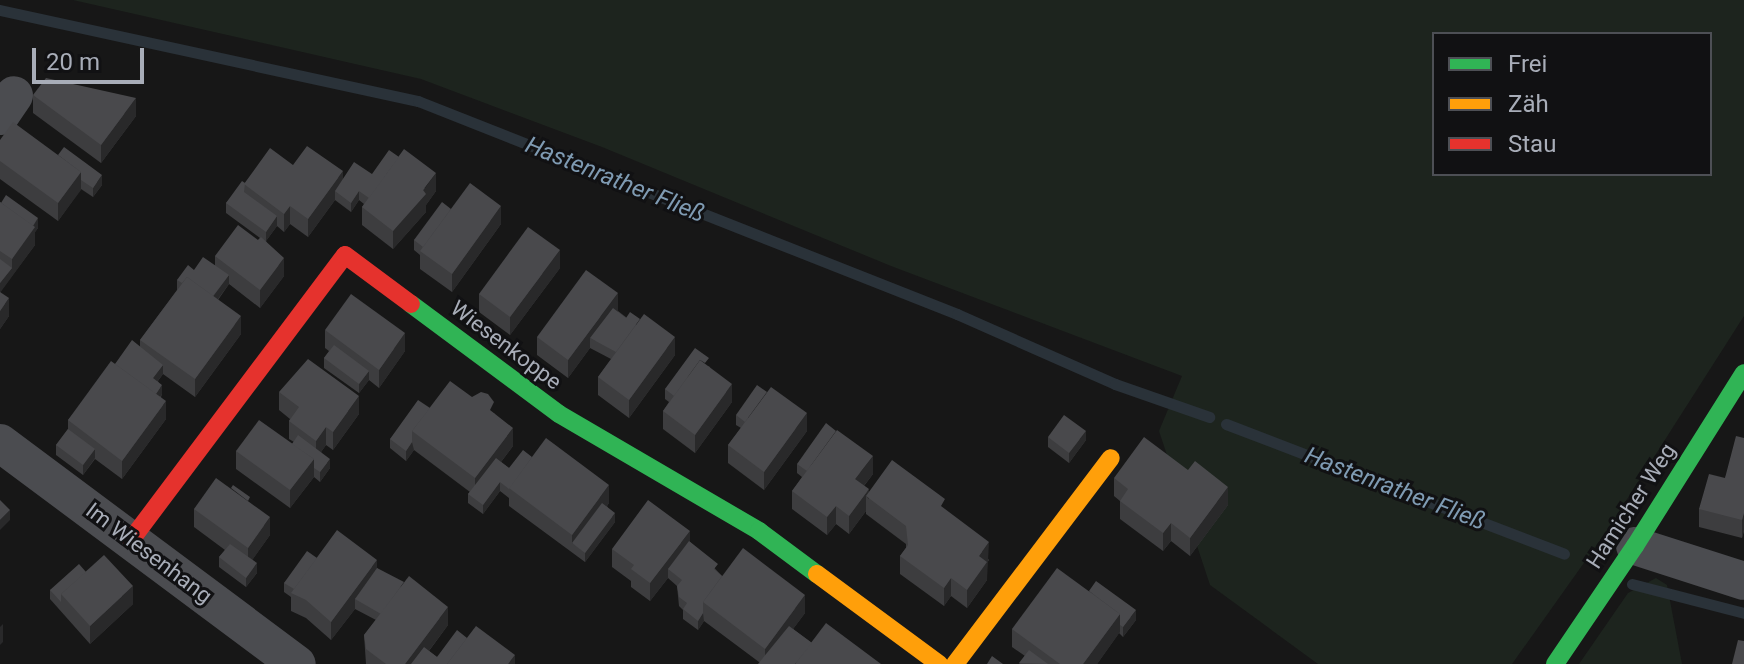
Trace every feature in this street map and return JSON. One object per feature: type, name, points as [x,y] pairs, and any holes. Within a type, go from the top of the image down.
[{"type":"street","name":"Wiesenkoppe","points":[[131,540],[345,255],[559,414],[759,531],[939,664]]},
{"type":"street","name":"Hamicher Weg","points":[[1555,664],[1635,546],[1744,373]]},
{"type":"street","name":"Im Wiesenhang","points":[[0,443],[297,664]]},
{"type":"street","points":[[955,664],[1111,458]]},
{"type":"street","points":[[1635,546],[1744,581]]},
{"type":"shaded area","points":[[73,0],[1744,0],[1744,316],[1608,529],[1512,664],[1318,664],[1210,585],[1159,431],[1182,376],[891,266],[602,147],[421,79]]},
{"type":"shaded area","points":[[1656,578],[1667,585],[1682,664],[1579,664],[1628,593]]},
{"type":"building","points":[[46,78],[136,98],[101,145],[33,95]]},
{"type":"building","points":[[13,122],[81,172],[58,203],[0,161],[0,140]]},
{"type":"building","points":[[307,146],[343,171],[308,219],[290,206],[284,214],[244,184],[270,148],[293,165]]},
{"type":"building","points":[[64,147],[102,175],[93,188],[81,180],[81,172],[58,155]]},
{"type":"building","points":[[404,149],[436,173],[423,190],[426,194],[393,231],[362,207]]},
{"type":"building","points":[[389,150],[399,157],[369,198],[359,191],[351,203],[335,191],[354,162],[372,174]]},
{"type":"building","points":[[242,181],[245,183],[244,192],[277,216],[266,232],[226,203]]},
{"type":"building","points":[[470,183],[501,206],[452,274],[420,251]]},
{"type":"building","points":[[6,195],[38,218],[33,226],[1,203]]},
{"type":"building","points":[[0,202],[35,227],[12,259],[0,251]]},
{"type":"building","points":[[442,202],[451,209],[423,247],[414,240]]},
{"type":"building","points":[[238,225],[258,240],[261,237],[284,258],[260,290],[215,256]]},
{"type":"building","points":[[528,227],[560,250],[510,317],[479,294]]},
{"type":"building","points":[[203,257],[229,275],[213,296],[187,277],[182,283],[177,280],[188,265],[194,270]]},
{"type":"building","points":[[0,259],[12,268],[0,283]]},
{"type":"building","points":[[586,270],[618,293],[568,360],[537,337]]},
{"type":"building","points":[[187,277],[241,316],[195,379],[140,340]]},
{"type":"building","points":[[0,292],[9,298],[0,311]]},
{"type":"building","points":[[351,294],[405,333],[379,370],[325,330]]},
{"type":"building","points":[[613,308],[626,318],[630,312],[640,319],[616,352],[590,338]]},
{"type":"building","points":[[644,314],[675,337],[629,400],[598,377]]},
{"type":"building","points":[[132,340],[163,365],[153,378],[162,385],[156,394],[115,364]]},
{"type":"building","points":[[334,345],[369,371],[359,384],[324,358]]},
{"type":"building","points":[[695,348],[709,358],[705,363],[700,360],[674,396],[665,389]]},
{"type":"building","points":[[308,359],[359,396],[333,432],[326,427],[316,441],[289,421],[299,407],[279,392]]},
{"type":"building","points":[[700,360],[732,384],[695,435],[663,411]]},
{"type":"building","points":[[111,361],[166,401],[122,461],[68,420]]},
{"type":"building","points":[[450,381],[472,397],[481,392],[488,394],[494,402],[490,410],[513,428],[475,478],[412,431]]},
{"type":"building","points":[[757,385],[767,392],[745,422],[736,415]]},
{"type":"building","points":[[771,387],[807,413],[764,472],[728,445]]},
{"type":"building","points":[[418,400],[430,408],[412,431],[412,442],[406,451],[390,439]]},
{"type":"building","points":[[1064,415],[1086,431],[1069,453],[1048,437]]},
{"type":"building","points":[[259,420],[314,459],[290,490],[236,451]]},
{"type":"building","points":[[826,423],[836,431],[807,471],[797,464]]},
{"type":"building","points":[[68,429],[95,449],[83,465],[56,445]]},
{"type":"building","points":[[837,430],[873,456],[855,479],[869,489],[849,516],[836,506],[827,517],[792,491]]},
{"type":"building","points":[[298,435],[330,459],[320,472],[314,468],[314,459],[292,444]]},
{"type":"building","points":[[1736,436],[1744,438],[1742,520],[1699,509],[1709,474],[1725,478]]},
{"type":"building","points":[[1144,437],[1188,470],[1195,461],[1228,487],[1190,538],[1171,523],[1163,533],[1120,501],[1128,489],[1114,478]]},
{"type":"building","points":[[546,438],[609,485],[572,535],[509,488]]},
{"type":"building","points":[[523,450],[532,457],[509,489],[500,482],[483,505],[468,494],[496,458],[509,468]]},
{"type":"building","points":[[892,460],[945,499],[941,506],[989,542],[979,556],[987,562],[967,590],[951,578],[944,588],[900,556],[908,545],[906,526],[866,496]]},
{"type":"building","points":[[216,478],[270,517],[248,548],[194,509]]},
{"type":"building","points":[[233,485],[250,497],[248,501],[231,488]]},
{"type":"building","points":[[0,500],[10,510],[0,520]]},
{"type":"building","points":[[648,500],[690,531],[650,583],[631,569],[634,565],[612,549]]},
{"type":"building","points":[[602,503],[615,513],[585,553],[572,543]]},
{"type":"building","points":[[337,530],[377,560],[331,622],[306,600],[291,593]]},
{"type":"building","points":[[689,541],[718,564],[714,569],[722,576],[703,602],[703,613],[698,621],[683,609],[687,603],[679,597],[677,586],[682,580],[668,569]]},
{"type":"building","points":[[230,544],[257,563],[246,578],[219,557]]},
{"type":"building","points":[[743,548],[805,595],[765,649],[703,602]]},
{"type":"building","points":[[307,551],[317,558],[294,589],[284,583]]},
{"type":"building","points":[[104,555],[133,586],[90,626],[61,594]]},
{"type":"building","points":[[79,564],[86,572],[61,594],[61,602],[50,590]]},
{"type":"building","points":[[377,568],[404,582],[381,614],[355,599]]},
{"type":"building","points":[[1057,568],[1120,614],[1083,664],[1060,664],[1012,629]]},
{"type":"building","points":[[409,576],[448,607],[405,664],[386,664],[366,649],[364,635]]},
{"type":"building","points":[[1096,581],[1136,610],[1123,627],[1120,625],[1120,614],[1089,591]]},
{"type":"building","points":[[826,623],[881,664],[795,664]]},
{"type":"building","points":[[476,626],[515,655],[508,664],[447,664]]},
{"type":"building","points":[[789,626],[812,643],[795,664],[758,664]]},
{"type":"building","points":[[457,630],[467,638],[447,664],[411,664],[424,647],[437,657]]},
{"type":"building","points":[[1738,640],[1744,641],[1744,664],[1732,664]]},
{"type":"building","points":[[1029,650],[1048,664],[1019,663]]},
{"type":"building","points":[[992,656],[1003,664],[987,664]]},
{"type":"waterway","name":"Hastenrather Fließ","points":[[0,10],[418,101],[957,314],[1115,384],[1209,417]]},
{"type":"waterway","name":"Hastenrather Fließ","points":[[1226,424],[1564,554]]},
{"type":"waterway","name":"Hastenrather Fließ","points":[[1632,584],[1744,613]]},
{"type":"traffic: fast","points":[[411,304],[559,414],[759,531],[817,574]]},
{"type":"traffic: fast","points":[[1555,664],[1635,546],[1744,373]]},
{"type":"traffic: slow","points":[[955,664],[1111,458]]},
{"type":"traffic: slow","points":[[817,574],[939,664]]},
{"type":"traffic: jam","points":[[131,540],[345,255],[411,304]]}]
